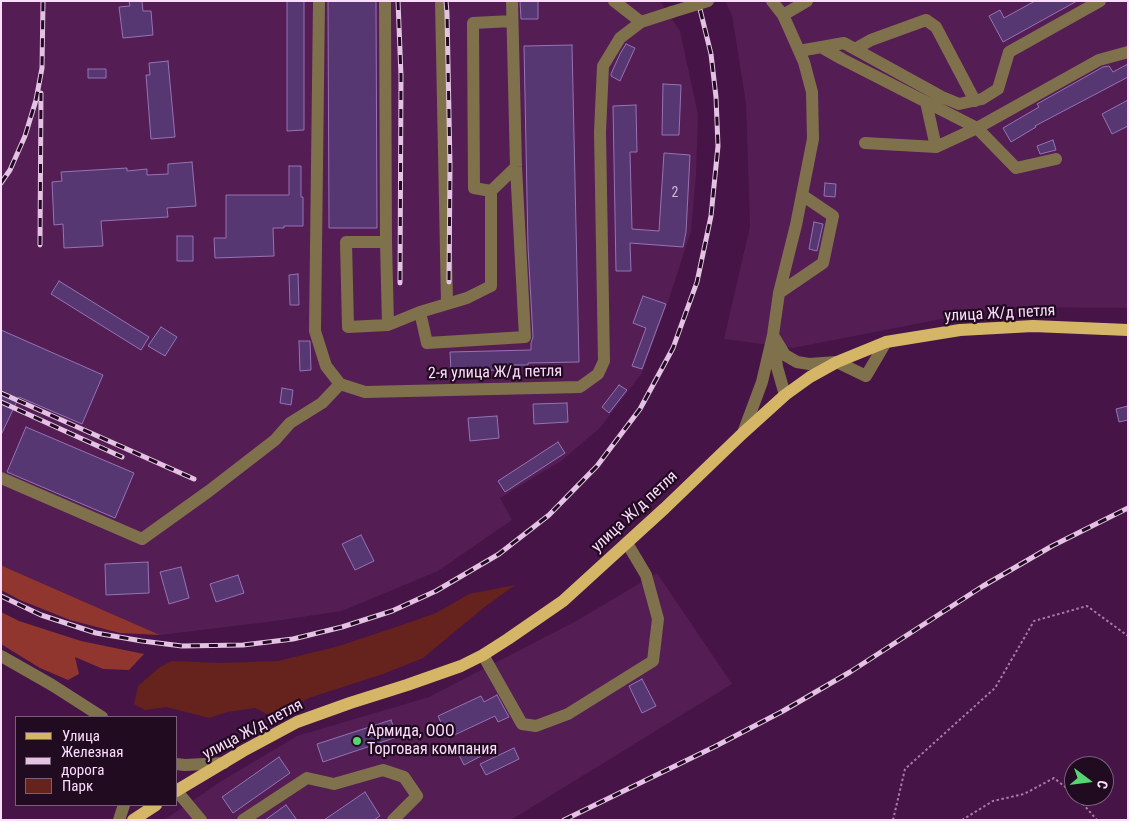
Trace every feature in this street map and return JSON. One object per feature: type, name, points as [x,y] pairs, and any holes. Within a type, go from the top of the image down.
[{"type":"main road","name":"улица Ж/д петля","points":[[178,790],[296,722],[350,702],[461,666],[508,640],[563,601],[785,395],[810,377],[838,362],[886,342],[960,330],[1033,326],[1128,330]]},
{"type":"main road","points":[[133,820],[154,806]]},
{"type":"street","points":[[1,478],[142,539],[209,492],[275,440],[290,423],[322,403],[340,384],[326,366],[315,331],[320,1]]},
{"type":"street","points":[[385,1],[388,325]]},
{"type":"street","points":[[441,1],[447,304]]},
{"type":"street","points":[[420,312],[427,343],[525,337],[516,167],[512,1]]},
{"type":"street","points":[[614,1],[641,22]]},
{"type":"street","name":"2-я улица Ж/д петля","points":[[340,384],[365,392],[580,387],[598,374],[604,361],[600,132],[603,66],[620,38],[641,22],[708,1]]},
{"type":"street","points":[[743,433],[762,382],[774,335],[779,293],[796,225],[813,139],[812,92],[804,62],[782,15],[772,1]]},
{"type":"street","points":[[782,15],[806,1]]},
{"type":"street","points":[[799,51],[844,42],[942,97],[959,104],[982,99],[998,89],[1009,52],[1100,1]]},
{"type":"street","points":[[855,49],[871,40],[926,20],[936,27],[974,101]]},
{"type":"street","points":[[491,191],[474,188],[472,23],[512,21]]},
{"type":"street","points":[[821,47],[977,128],[1016,168],[1056,159]]},
{"type":"street","points":[[865,143],[936,147],[977,128],[1099,60],[1128,52]]},
{"type":"street","points":[[926,102],[936,147]]},
{"type":"street","points":[[386,242],[346,242],[348,327],[388,325],[420,312],[467,298],[491,286],[491,191],[516,167]]},
{"type":"street","points":[[779,293],[823,263],[833,216],[802,195]]},
{"type":"street","points":[[774,335],[785,355],[797,362],[810,364],[838,362],[866,376],[886,342]]},
{"type":"street","points":[[774,335],[776,367],[785,395]]},
{"type":"street","points":[[483,655],[522,724],[536,726],[568,714],[653,661],[658,619],[646,575],[626,543]]},
{"type":"street","points":[[1,656],[52,685],[100,716]]},
{"type":"street","points":[[178,764],[185,766],[224,763]]},
{"type":"street","points":[[243,820],[307,778],[334,784],[383,770],[404,777],[417,796],[393,820]]},
{"type":"street","points":[[178,793],[201,820]]},
{"type":"street","points":[[118,820],[124,806]]},
{"type":"path","points":[[894,820],[905,769],[995,688],[1034,621],[1087,606],[1128,636]]},
{"type":"path","points":[[962,820],[993,801],[1024,794],[1054,778],[1064,786]]},
{"type":"path","points":[[1085,806],[1097,820]]},
{"type":"shaded area","points":[[1,1],[660,1],[680,31],[698,114],[696,175],[691,231],[642,373],[600,428],[561,461],[500,498],[512,520],[438,571],[342,611],[160,635],[1,565]]},
{"type":"shaded area","points":[[725,1],[1128,1],[1128,308],[1003,307],[793,348],[724,339],[750,226],[746,104],[732,15]]},
{"type":"shaded area","points":[[1,565],[160,635],[120,633],[70,620],[20,600],[1,590]]},
{"type":"shaded area","points":[[657,573],[732,684],[511,820],[164,820],[223,780],[297,736],[429,697],[576,621]]},
{"type":"shaded area","points":[[1,612],[19,621],[81,641],[144,654],[129,670],[103,669],[75,657],[79,674],[68,680],[40,668],[1,644]]},
{"type":"green space","points":[[515,585],[482,609],[423,658],[383,674],[309,698],[273,717],[255,708],[227,712],[209,718],[166,707],[145,710],[134,704],[138,686],[160,667],[172,661],[222,663],[278,661],[339,646],[402,625],[436,613],[469,594]]},
{"type":"building","points":[[129,1],[142,1],[143,11],[151,11],[153,35],[123,38],[119,7],[130,6]]},
{"type":"building","points":[[287,1],[304,1],[304,130],[287,131]]},
{"type":"building","points":[[328,1],[376,1],[377,228],[329,228]]},
{"type":"building","points":[[520,1],[538,1],[538,19],[521,19]]},
{"type":"building","points":[[1035,1],[1077,1],[1003,42],[989,16],[1000,10],[1004,18]]},
{"type":"building","points":[[626,44],[635,48],[620,81],[611,76],[611,74]]},
{"type":"building","points":[[572,45],[579,362],[499,365],[499,370],[451,371],[450,352],[531,350],[533,337],[528,247],[524,46]]},
{"type":"building","points":[[168,61],[175,137],[151,139],[146,75],[150,75],[149,63]]},
{"type":"building","points":[[1128,64],[1128,77],[1035,126],[1011,142],[1003,128],[1039,107],[1037,104],[1103,67],[1109,66],[1113,72]]},
{"type":"building","points":[[88,69],[106,69],[106,78],[88,78]]},
{"type":"building","points":[[663,84],[681,85],[679,135],[662,135]]},
{"type":"building","points":[[1128,100],[1128,126],[1112,134],[1102,114]]},
{"type":"building","points":[[636,105],[637,152],[630,152],[632,229],[659,231],[664,153],[690,155],[686,232],[683,247],[630,243],[631,271],[616,271],[613,106]]},
{"type":"building","points":[[1053,140],[1056,150],[1040,154],[1037,146]]},
{"type":"building","points":[[192,162],[196,206],[167,208],[168,217],[101,221],[103,246],[64,248],[63,224],[54,225],[52,182],[62,181],[61,172],[127,168],[127,171],[147,169],[147,175],[168,174],[168,164]]},
{"type":"building","points":[[289,166],[301,166],[303,226],[273,228],[274,256],[215,258],[214,238],[226,238],[226,195],[289,195]]},
{"type":"building","points":[[825,183],[836,184],[835,197],[824,196]]},
{"type":"building","points":[[814,222],[823,224],[817,251],[809,249]]},
{"type":"building","points":[[177,236],[193,236],[193,261],[177,261]]},
{"type":"building","points":[[298,274],[299,305],[290,305],[289,275]]},
{"type":"building","points":[[59,281],[149,337],[141,350],[51,294]]},
{"type":"building","points":[[643,296],[666,304],[642,369],[632,366],[646,328],[633,323]]},
{"type":"building","points":[[161,327],[177,337],[165,356],[148,346]]},
{"type":"building","points":[[1,330],[103,375],[82,424],[19,397],[1,435]]},
{"type":"building","points":[[299,341],[310,341],[311,370],[300,371]]},
{"type":"building","points":[[619,385],[627,390],[609,413],[602,407]]},
{"type":"building","points":[[282,388],[293,390],[291,405],[280,403]]},
{"type":"building","points":[[567,403],[568,422],[534,424],[533,404]]},
{"type":"building","points":[[1128,406],[1128,420],[1119,422],[1116,409]]},
{"type":"building","points":[[497,416],[499,438],[470,441],[468,418]]},
{"type":"building","points":[[26,427],[134,473],[115,518],[7,472]]},
{"type":"building","points":[[558,442],[565,453],[505,492],[498,481]]},
{"type":"building","points":[[361,535],[374,561],[355,570],[342,544]]},
{"type":"building","points":[[148,562],[149,593],[106,595],[105,564]]},
{"type":"building","points":[[181,567],[189,598],[169,604],[160,572]]},
{"type":"building","points":[[238,575],[244,593],[216,602],[210,584]]},
{"type":"building","points":[[642,679],[656,706],[642,713],[629,686]]},
{"type":"building","points":[[497,695],[509,717],[498,722],[495,716],[448,738],[438,716],[481,696],[484,702]]},
{"type":"building","name":"Армида, ООО Торговая компания","points":[[391,720],[397,737],[323,762],[317,744]]},
{"type":"building","points":[[476,747],[481,756],[464,765],[459,755]]},
{"type":"building","points":[[514,748],[519,759],[486,775],[480,764]]},
{"type":"building","points":[[279,757],[290,773],[233,813],[222,797]]},
{"type":"building","points":[[365,792],[380,816],[374,820],[324,820]]},
{"type":"building","points":[[286,805],[297,820],[265,820]]},
{"type":"railway","points":[[1,183],[10,170],[25,136],[36,100],[42,68],[43,1]]},
{"type":"railway","points":[[398,1],[401,76],[400,283]]},
{"type":"railway","points":[[446,1],[450,166],[449,282]]},
{"type":"railway","points":[[1,596],[41,615],[96,633],[142,641],[182,646],[243,645],[293,639],[342,627],[392,611],[436,591],[499,554],[549,515],[597,466],[640,409],[673,348],[697,282],[711,216],[718,146],[716,97],[711,54],[698,1]]},
{"type":"railway","points":[[40,245],[41,93]]},
{"type":"railway","points":[[1,393],[194,479]]},
{"type":"railway","points":[[1,402],[122,457]]},
{"type":"railway","points":[[564,820],[783,711],[850,672],[983,586],[1052,546],[1128,508]]},
{"type":"place","name":"Армида, ООО Торговая компания","points":[[357,741]]}]
